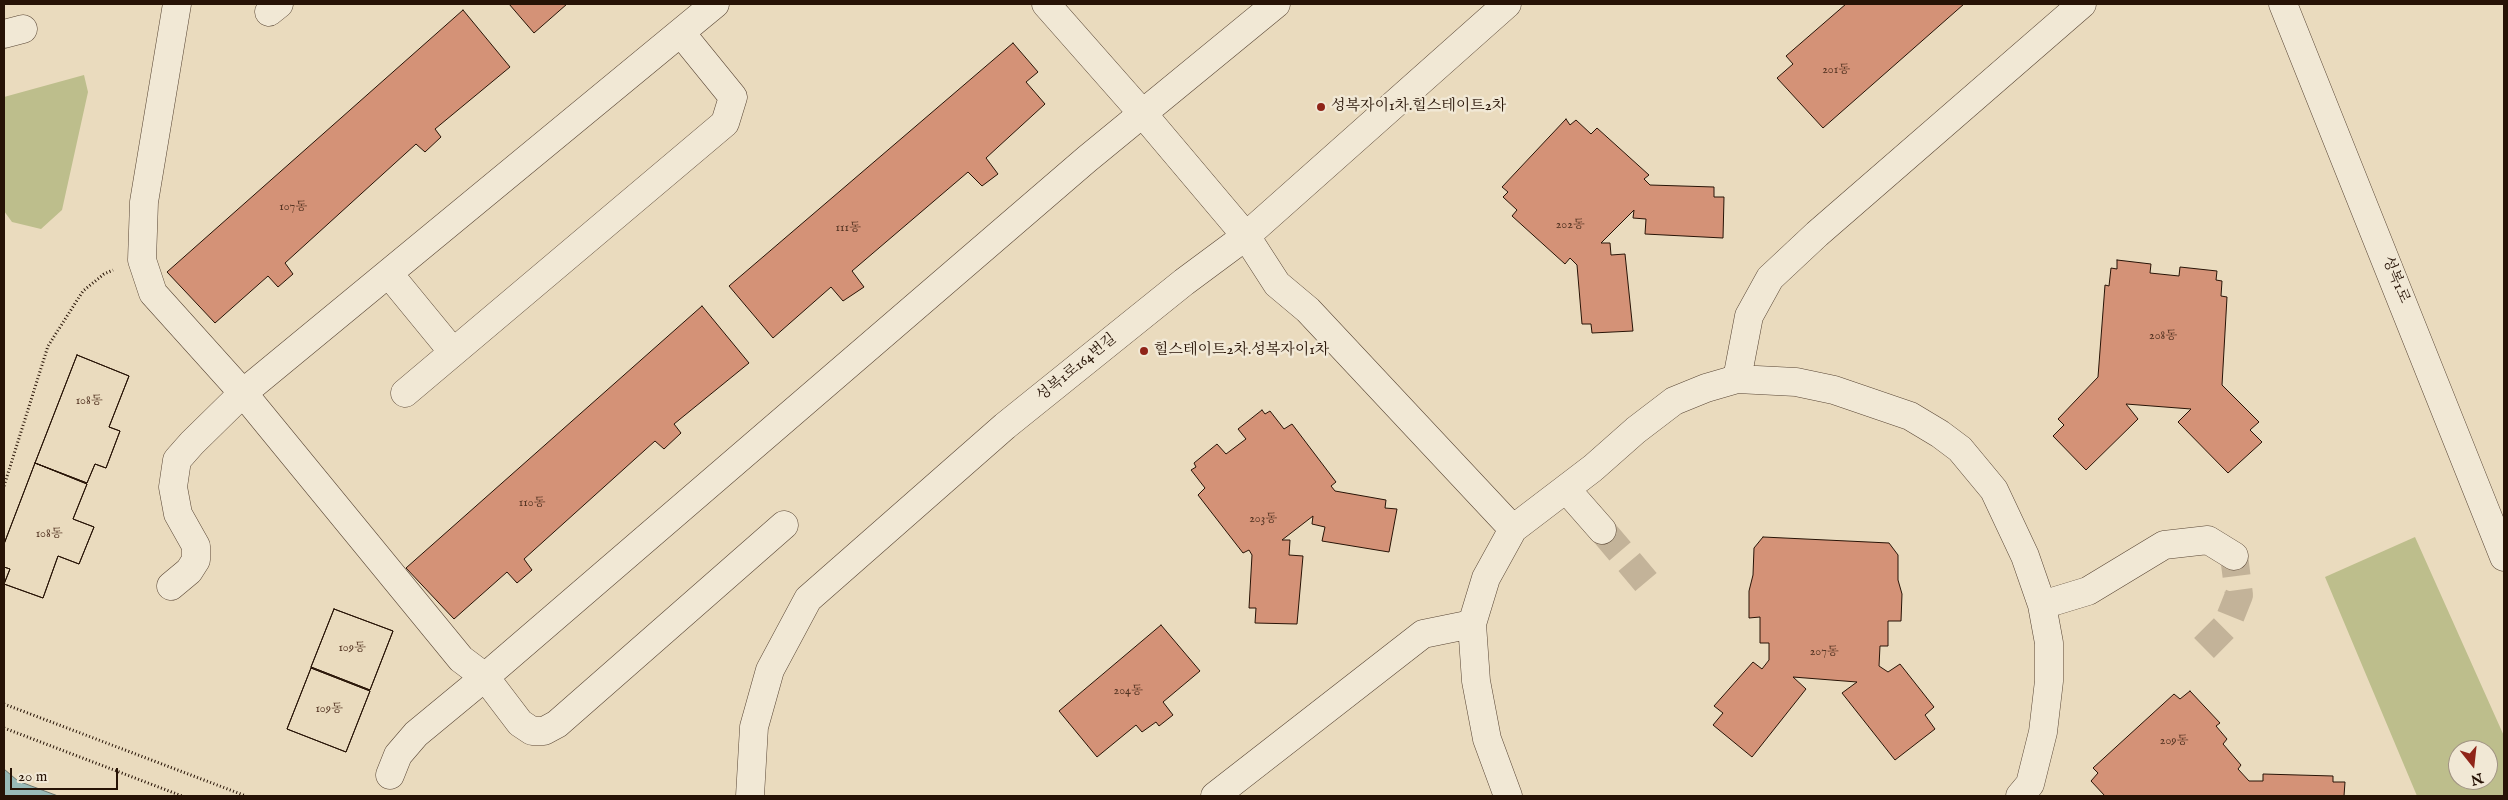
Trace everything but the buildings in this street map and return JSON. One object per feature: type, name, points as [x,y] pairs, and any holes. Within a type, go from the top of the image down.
[{"type":"street","points":[[178,4],[144,202],[142,260],[153,293],[243,393],[461,659],[485,677],[520,723],[532,731],[544,731],[557,724],[784,526]]},
{"type":"street","points":[[171,586],[190,571],[196,560],[196,546],[178,514],[173,487],[178,460],[243,393],[715,4]]},
{"type":"street","points":[[1046,4],[1143,114],[1246,236],[1277,284],[1308,310],[1513,529]]},
{"type":"street","points":[[390,775],[398,755],[416,734],[485,677],[1080,165],[1276,4]]},
{"type":"street","name":"성복1로164번길","points":[[750,796],[754,727],[770,670],[808,599],[1005,426],[1184,282],[1246,236],[1507,4]]},
{"type":"street","points":[[1737,379],[1748,316],[1770,278],[1817,234],[2082,4]]},
{"type":"street","name":"성복1로","points":[[2283,4],[2504,557]]},
{"type":"street","points":[[405,393],[725,123],[733,97],[680,33]]},
{"type":"street","points":[[389,274],[453,352]]},
{"type":"street","points":[[1508,796],[1487,739],[1476,681],[1472,624],[1486,578],[1513,529],[1566,489],[1674,401],[1706,388],[1737,379],[1796,382],[1834,390],[1910,416],[1940,434],[1960,449],[1994,490],[2025,556],[2042,606],[2049,643],[2049,681],[2043,732],[2030,784],[2020,796]]},
{"type":"street","points":[[1566,489],[1602,530]]},
{"type":"street","points":[[2042,606],[2088,591],[2164,545],[2208,540],[2234,556]]},
{"type":"street","points":[[1215,796],[1423,634],[1472,624]]},
{"type":"path","points":[[4,486],[48,346],[83,291],[104,274],[142,260]]},
{"type":"path","points":[[4,704],[246,796]]},
{"type":"path","points":[[4,728],[182,796]]},
{"type":"green space","points":[[84,75],[88,92],[62,210],[41,229],[12,222],[4,211],[4,97]]},
{"type":"green space","points":[[2415,537],[2504,736],[2504,796],[2417,796],[2325,577]]},
{"type":"water","points":[[4,769],[18,781],[58,796],[4,796]]},
{"type":"tunnel","points":[[1602,530],[1646,582]]},
{"type":"tunnel","points":[[2204,648],[2227,625],[2239,595],[2234,556]]},
{"type":"place","name":"성복자이1차.힐스테이트2차","points":[[1321,107]]},
{"type":"place","name":"힐스테이트2차.성복자이1차","points":[[1144,351]]}]
